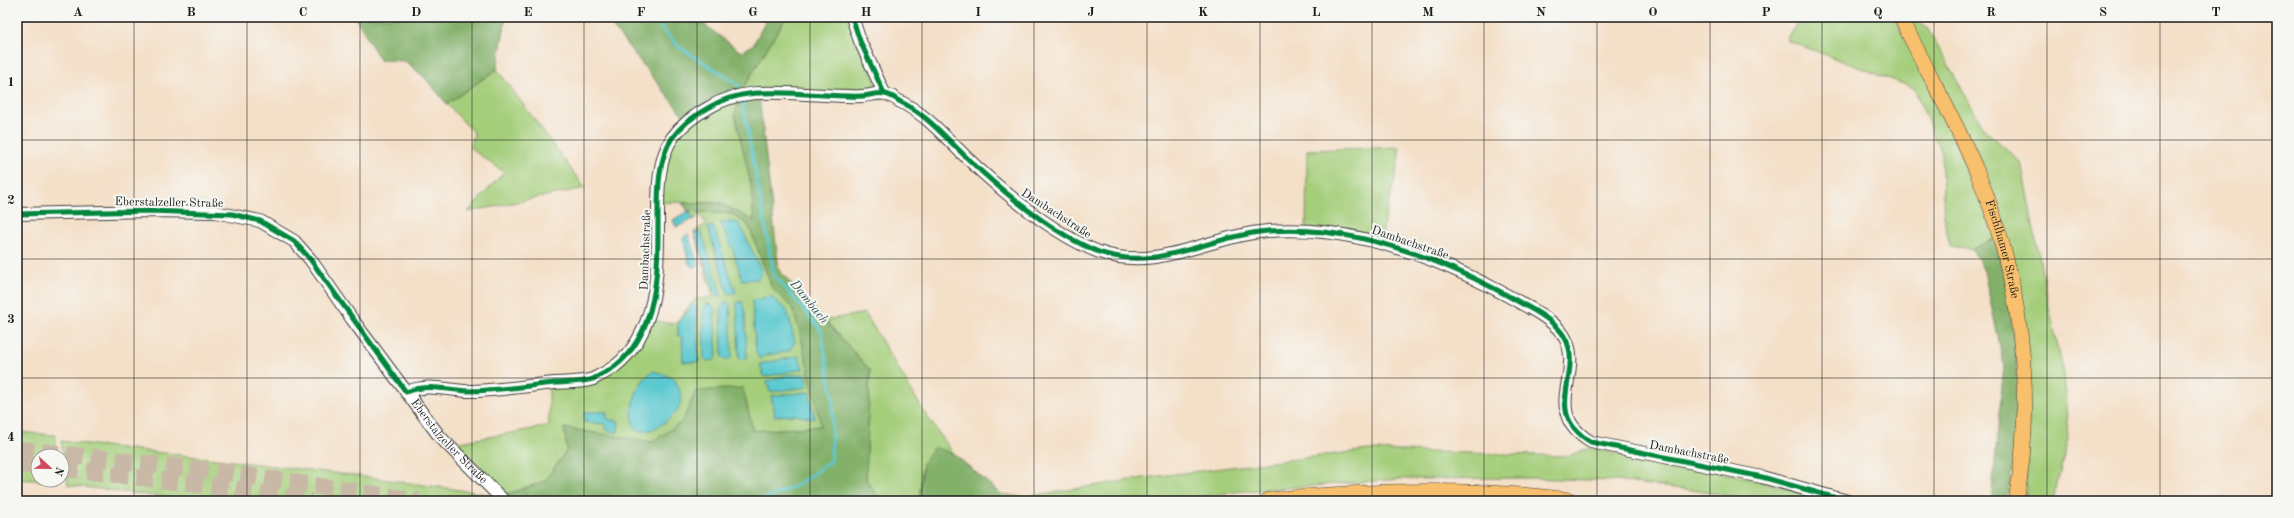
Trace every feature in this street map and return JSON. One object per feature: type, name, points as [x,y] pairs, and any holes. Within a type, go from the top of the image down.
[{"type":"highway","points":[[1269,501],[1365,493],[1443,491],[1522,495],[1569,501]]},
{"type":"main road","name":"Fischlhamer Straße","points":[[1902,17],[1977,172],[1993,216],[2008,267],[2018,322],[2024,388],[2023,436],[2016,501]]},
{"type":"street","points":[[852,17],[860,41],[884,93]]},
{"type":"street","name":"Dambachstraße","points":[[406,392],[426,386],[468,391],[591,380],[614,367],[633,346],[646,323],[654,298],[658,239],[658,186],[663,159],[671,140],[684,126],[705,109],[723,100],[743,93],[768,92],[862,96],[884,93],[919,112],[975,166],[1016,200],[1055,228],[1093,249],[1120,257],[1147,259],[1178,254],[1243,235],[1278,231],[1350,236],[1382,243],[1456,270],[1530,308],[1556,326],[1567,340],[1569,350],[1566,393],[1567,416],[1576,431],[1591,442],[1762,477],[1848,501]]},
{"type":"street","name":"Eberstalzeller Straße","points":[[17,214],[208,212],[232,214],[260,220],[294,241],[310,260],[440,437],[504,501]]},
{"type":"green space","points":[[355,17],[506,17],[497,69],[447,104],[424,77],[405,61],[380,60]]},
{"type":"green space","points":[[605,17],[694,17],[741,52],[753,45],[768,17],[786,17],[744,87],[716,99],[685,118]]},
{"type":"green space","points":[[786,17],[849,17],[883,99],[759,96],[751,185],[754,222],[721,203],[652,202],[660,152],[716,99],[744,87]]},
{"type":"green space","points":[[1801,17],[1894,17],[1959,144],[1996,238],[1972,249],[1950,246],[1944,220],[1941,153],[1914,88],[1786,40]]},
{"type":"green space","points":[[1906,17],[1911,17],[1926,26],[1985,130],[2021,162],[2048,303],[2064,373],[2068,438],[2053,501],[2025,501],[2029,415],[2015,275]]},
{"type":"green space","points":[[497,69],[585,188],[468,212],[504,172],[470,148],[474,133],[447,104]]},
{"type":"green space","points":[[759,96],[779,270],[870,370],[866,479],[881,501],[512,501],[505,495],[545,481],[567,450],[564,428],[652,442],[682,422],[696,391],[743,388],[753,431],[821,426],[799,329],[792,308],[772,288],[749,226],[732,214],[688,211],[682,203],[721,203],[754,221],[751,185],[735,115],[739,98]]},
{"type":"green space","points":[[1400,147],[1396,174],[1381,237],[1306,229],[1307,150]]},
{"type":"green space","points":[[688,211],[732,214],[749,226],[772,288],[792,307],[799,329],[822,426],[753,431],[696,391],[682,422],[652,442],[564,428],[567,450],[545,481],[505,495],[455,443],[549,426],[549,379],[582,377],[601,371],[622,352],[642,319],[675,324],[694,300],[713,297],[694,232],[706,224],[700,215],[694,219]]},
{"type":"green space","points":[[1996,238],[2007,291],[2015,344],[2017,370],[2018,423],[2016,450],[2006,501],[1991,501],[2004,365],[1984,271],[1972,249]]},
{"type":"green space","points":[[865,313],[926,415],[954,454],[934,448],[923,463],[919,501],[881,501],[866,479],[870,370],[825,320]]},
{"type":"green space","points":[[17,432],[55,435],[56,448],[30,448],[30,480],[17,479]]},
{"type":"green space","points":[[61,441],[360,476],[489,494],[497,501],[194,501],[70,485],[70,448],[62,448]]},
{"type":"green space","points":[[934,447],[954,454],[1001,494],[991,501],[919,501],[923,463]]},
{"type":"green space","points":[[1591,448],[1616,454],[1745,477],[1831,501],[1751,501],[1713,493],[1617,481],[1528,478],[1400,479],[1233,492],[1171,501],[991,501],[1001,494],[1023,497],[1143,478],[1368,450],[1567,456]]},
{"type":"water","points":[[688,211],[694,219],[676,227],[673,220]]},
{"type":"water","points":[[720,221],[739,223],[762,272],[758,279],[742,280],[733,250]]},
{"type":"water","points":[[713,226],[736,292],[728,294],[708,227]]},
{"type":"water","points":[[701,231],[721,294],[720,296],[716,295],[695,233]]},
{"type":"water","points":[[688,234],[698,264],[696,267],[692,267],[689,264],[683,238]]},
{"type":"water","points":[[770,296],[787,310],[795,342],[789,351],[763,356],[760,359],[756,353],[752,301]]},
{"type":"water","points":[[742,301],[745,313],[747,358],[739,359],[737,303]]},
{"type":"water","points":[[725,302],[728,302],[730,305],[732,357],[730,359],[724,359],[722,357],[721,310]]},
{"type":"water","points":[[711,304],[714,307],[717,356],[714,360],[707,361],[704,358],[703,309],[706,305]]},
{"type":"water","points":[[692,305],[696,306],[699,362],[683,362],[682,337],[678,336],[678,324]]},
{"type":"water","points":[[799,356],[803,369],[764,377],[760,364]]},
{"type":"water","points":[[653,371],[674,378],[682,396],[678,409],[664,423],[646,431],[640,431],[634,429],[632,404],[642,382]]},
{"type":"water","points":[[805,374],[808,387],[770,392],[767,381],[788,375]]},
{"type":"water","points":[[809,392],[815,419],[795,415],[775,416],[771,396]]},
{"type":"water","points":[[585,412],[607,412],[607,419],[619,422],[617,433],[606,430],[606,424],[584,422]]},
{"type":"waterway","name":"Dambach","points":[[651,17],[679,47],[736,83],[739,87]]},
{"type":"waterway","name":"Dambach","points":[[742,99],[774,275],[821,330],[833,399],[831,461],[796,486],[759,501]]},
{"type":"tunnel","points":[[17,449],[223,472],[419,501]]},
{"type":"tunnel","points":[[17,465],[30,466]]},
{"type":"tunnel","points":[[70,469],[219,487],[311,501]]},
{"type":"cycle path","points":[[852,17],[860,41],[884,93]]},
{"type":"cycle path","points":[[17,214],[150,211],[232,214],[260,221],[294,241],[310,259],[406,392],[430,387],[468,391],[584,381],[593,379],[612,369],[629,353],[640,336],[648,317],[653,297],[658,255],[658,195],[661,165],[667,147],[672,138],[684,125],[693,117],[720,102],[756,93],[834,96],[865,96],[876,94],[889,95],[918,112],[994,183],[1028,210],[1064,234],[1099,252],[1120,257],[1140,258],[1160,256],[1259,232],[1294,230],[1329,233],[1364,239],[1399,248],[1433,261],[1498,290],[1548,319],[1561,331],[1569,350],[1570,363],[1565,404],[1568,417],[1576,430],[1591,442],[1762,477],[1847,501]]}]
